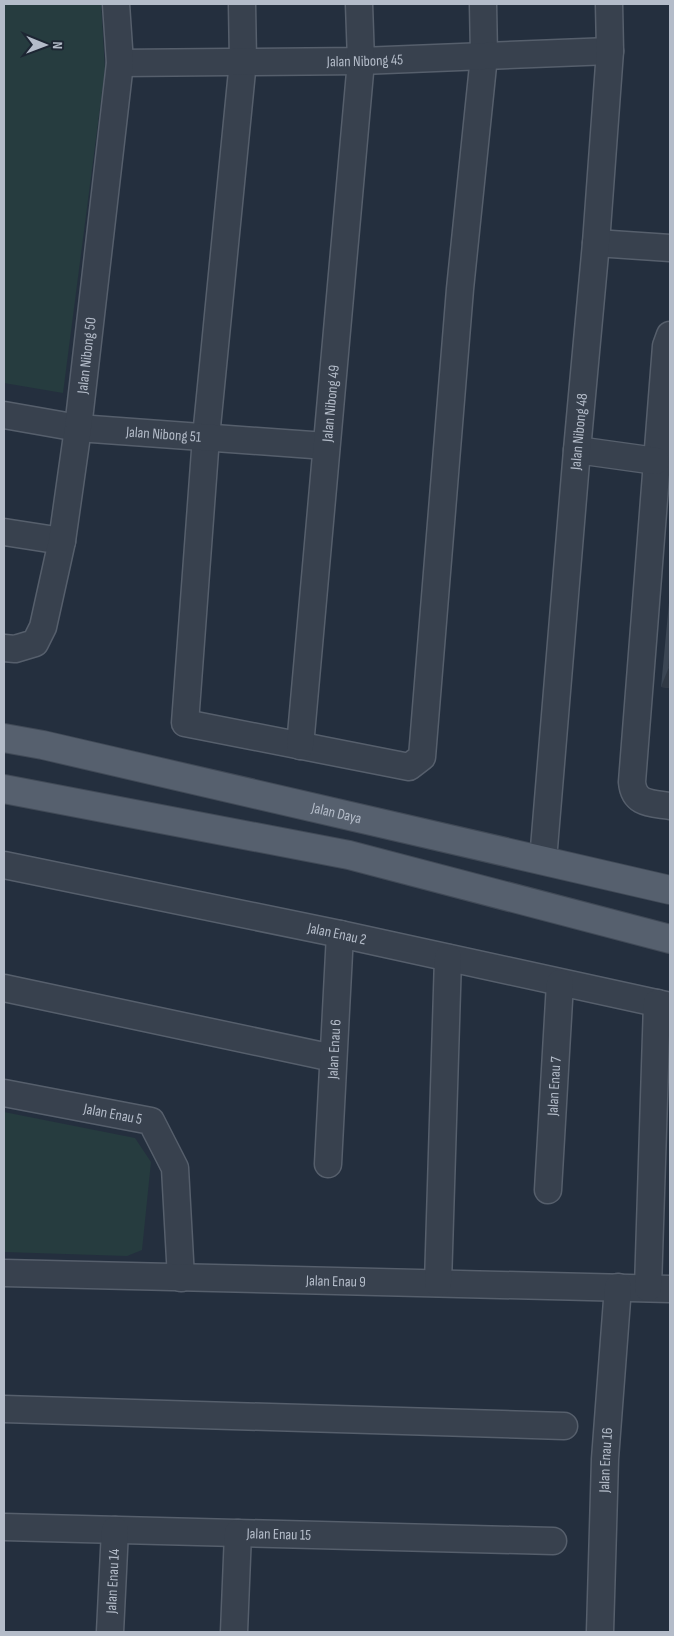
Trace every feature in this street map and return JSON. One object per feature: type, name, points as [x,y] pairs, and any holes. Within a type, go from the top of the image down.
[{"type":"main road","name":"Jalan Daya","points":[[4,738],[52,747],[670,890]]},
{"type":"main road","points":[[4,789],[349,855],[670,939]]},
{"type":"street","name":"Jalan Nibong 50","points":[[4,648],[15,649],[35,643],[43,627],[62,541],[78,428],[120,64],[116,4]]},
{"type":"street","points":[[242,4],[243,61],[206,437],[185,723],[409,767],[422,757],[460,289],[484,56],[483,4]]},
{"type":"street","name":"Jalan Nibong 49","points":[[300,746],[361,61],[359,4]]},
{"type":"street","name":"Jalan Nibong 48","points":[[543,860],[596,242],[610,51],[609,4]]},
{"type":"street","name":"Jalan Nibong 45","points":[[120,64],[361,61],[610,51]]},
{"type":"street","points":[[596,242],[670,248]]},
{"type":"street","points":[[670,335],[666,346],[656,461],[632,782],[636,796],[642,800],[670,806]]},
{"type":"street","name":"Jalan Nibong 51","points":[[4,415],[78,428],[326,446]]},
{"type":"street","points":[[577,450],[656,461]]},
{"type":"street","points":[[4,532],[62,541]]},
{"type":"street","name":"Jalan Enau 2","points":[[4,865],[340,934],[664,1005]]},
{"type":"street","name":"Jalan Enau 6","points":[[328,1164],[340,934]]},
{"type":"street","points":[[438,1283],[448,958]]},
{"type":"street","name":"Jalan Enau 7","points":[[548,1190],[560,983]]},
{"type":"street","points":[[4,988],[333,1058]]},
{"type":"street","points":[[659,1288],[664,1005]]},
{"type":"street","name":"Jalan Enau 5","points":[[4,1093],[151,1121],[174,1168],[181,1278]]},
{"type":"street","name":"Jalan Enau 9","points":[[4,1273],[659,1288]]},
{"type":"street","name":"Jalan Enau 16","points":[[600,1632],[605,1459],[618,1287]]},
{"type":"street","points":[[4,1409],[564,1426]]},
{"type":"street","name":"Jalan Enau 15","points":[[4,1527],[553,1541]]},
{"type":"street","name":"Jalan Enau 14","points":[[110,1632],[114,1530]]},
{"type":"street","points":[[234,1632],[238,1533]]},
{"type":"green space","points":[[4,4],[101,4],[105,69],[63,393],[4,383]]},
{"type":"green space","points":[[4,1112],[135,1138],[151,1162],[142,1250],[127,1256],[4,1252]]}]
